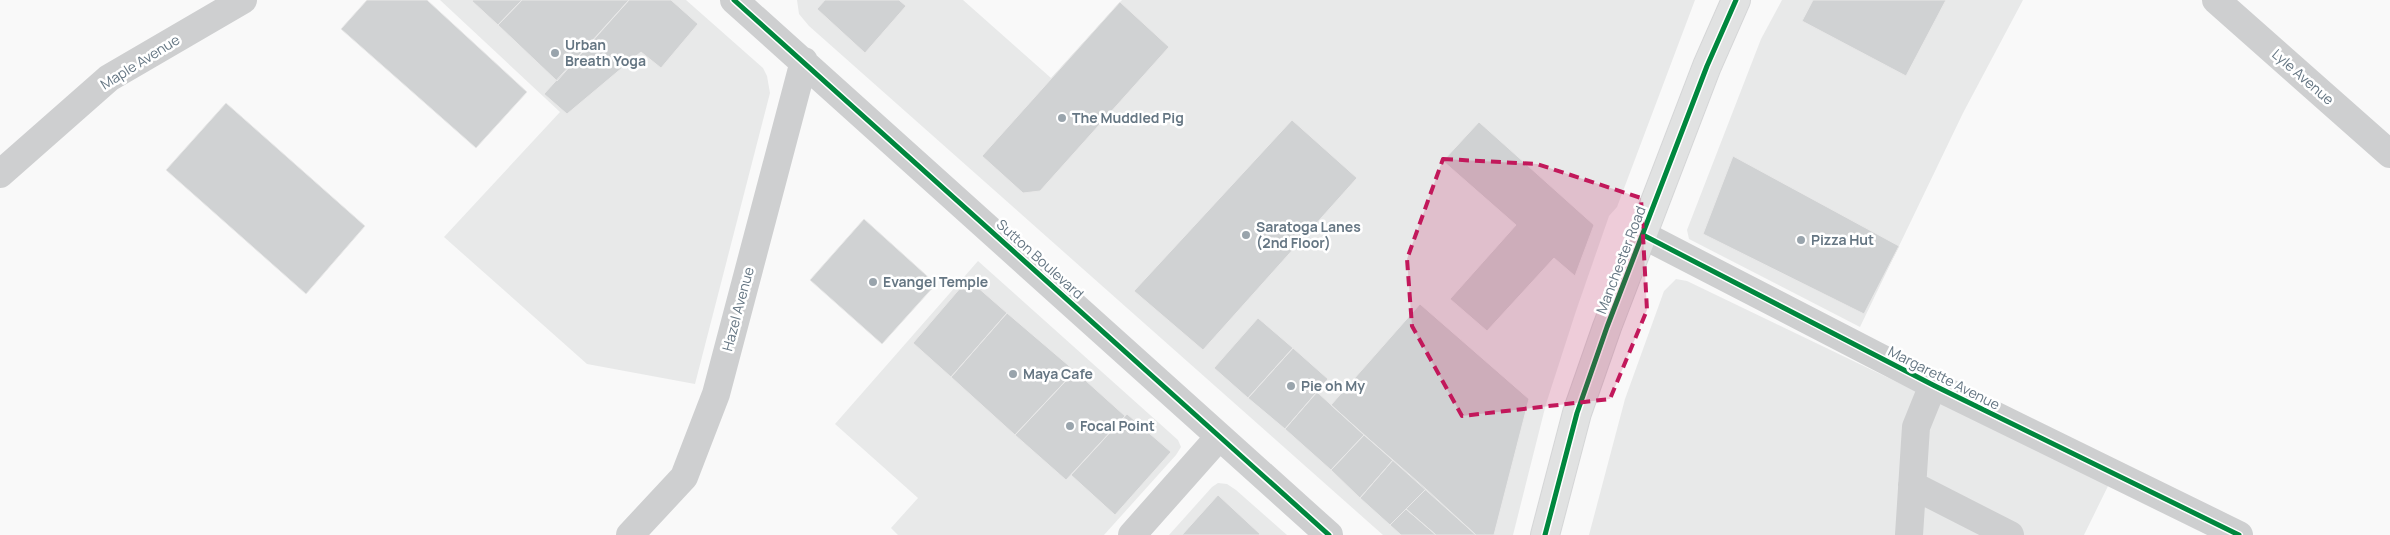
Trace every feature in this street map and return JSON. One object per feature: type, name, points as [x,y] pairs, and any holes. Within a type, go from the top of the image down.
[{"type":"main road","name":"Manchester Road","points":[[1545,535],[1577,413],[1607,327],[1706,66],[1736,0]]},
{"type":"street","name":"Maple Avenue","points":[[0,174],[109,78],[243,0]]},
{"type":"street","name":"Lyle Avenue","points":[[2216,0],[2390,154]]},
{"type":"street","name":"Sutton Boulevard","points":[[750,5],[804,61],[1329,535]]},
{"type":"street","name":"Hazel Avenue","points":[[630,535],[684,477],[716,394],[804,61]]},
{"type":"street","name":"Margarette Avenue","points":[[1643,235],[1933,385],[2239,535]]},
{"type":"street","points":[[1909,535],[1916,427],[1933,385]]},
{"type":"street","points":[[1132,535],[1219,437]]},
{"type":"street","points":[[1912,485],[2010,535]]},
{"type":"highlighted area","points":[[1443,159],[1537,164],[1641,198],[1647,310],[1610,399],[1462,416],[1412,326],[1407,259]]},
{"type":"shaded area","points":[[440,0],[686,0],[763,68],[767,76],[770,93],[695,384],[587,364],[444,237],[560,112]]},
{"type":"shaded area","points":[[797,0],[963,0],[1051,78],[1122,0],[1695,0],[1617,207],[1609,216],[1576,311],[1546,404],[1513,535],[1383,535],[809,26],[799,14]]},
{"type":"shaded area","points":[[1782,0],[2023,0],[1963,113],[1860,327],[1689,239],[1687,230],[1761,39]]},
{"type":"shaded area","points":[[978,261],[1178,440],[1181,447],[1176,455],[1104,535],[898,535],[891,528],[918,498],[835,424]]},
{"type":"shaded area","points":[[1676,279],[1687,281],[2109,484],[2084,535],[1589,535],[1625,399],[1664,291]]},
{"type":"shaded area","points":[[1218,483],[1227,484],[1236,490],[1287,535],[1169,535],[1212,487]]},
{"type":"building","points":[[367,0],[427,0],[527,92],[476,148],[341,29]]},
{"type":"building","points":[[473,0],[522,0],[498,25]]},
{"type":"building","name":"Urban Breath Yoga","points":[[522,0],[629,0],[557,81],[498,25]]},
{"type":"building","points":[[629,0],[671,0],[698,24],[661,68],[641,52],[567,114],[544,94]]},
{"type":"building","points":[[825,0],[899,0],[906,6],[865,53],[817,9]]},
{"type":"building","points":[[1813,0],[1946,0],[1906,76],[1802,21]]},
{"type":"building","name":"The Muddled Pig","points":[[1120,2],[1169,47],[1040,191],[1023,193],[982,156]]},
{"type":"building","points":[[226,103],[365,226],[306,294],[166,170]]},
{"type":"building","name":"Saratoga Lanes (2nd Floor)","points":[[1292,120],[1357,178],[1203,350],[1134,291]]},
{"type":"building","points":[[1479,122],[1594,225],[1575,276],[1554,258],[1487,331],[1450,299],[1516,225],[1443,161]]},
{"type":"building","name":"Pizza Hut","points":[[1733,156],[1899,246],[1864,314],[1703,234]]},
{"type":"building","name":"Evangel Temple","points":[[864,219],[936,284],[882,344],[810,280]]},
{"type":"building","points":[[968,279],[1007,313],[951,377],[913,343]]},
{"type":"building","points":[[1420,304],[1529,399],[1494,535],[1476,535],[1331,405]]},
{"type":"building","name":"Maya Cafe","points":[[1007,313],[1075,371],[1015,435],[951,377]]},
{"type":"building","points":[[1258,318],[1293,348],[1248,398],[1214,368]]},
{"type":"building","name":"Pie oh My","points":[[1293,348],[1328,379],[1285,429],[1248,398]]},
{"type":"building","name":"Focal Point","points":[[1075,371],[1125,416],[1066,480],[1015,435]]},
{"type":"building","points":[[1317,392],[1364,435],[1331,470],[1285,429]]},
{"type":"building","points":[[1127,414],[1171,452],[1115,515],[1071,475]]},
{"type":"building","points":[[1364,435],[1393,460],[1360,498],[1331,470]]},
{"type":"building","points":[[1393,460],[1426,489],[1390,525],[1360,498]]},
{"type":"building","points":[[1426,489],[1476,535],[1436,535],[1406,509]]},
{"type":"building","points":[[1218,495],[1260,534],[1182,535]]},
{"type":"building","points":[[1406,509],[1436,535],[1401,535],[1390,525]]},
{"type":"cycle path","points":[[734,0],[1329,535]]},
{"type":"cycle path","points":[[1545,535],[1577,413],[1607,327],[1707,66],[1736,0]]},
{"type":"cycle path","points":[[1643,235],[1933,385],[2239,535]]},
{"type":"place","name":"Urban Breath Yoga","points":[[555,53]]},
{"type":"place","name":"The Muddled Pig","points":[[1062,118]]},
{"type":"place","name":"Saratoga Lanes (2nd Floor)","points":[[1246,235]]},
{"type":"place","name":"Pizza Hut","points":[[1801,240]]},
{"type":"place","name":"Evangel Temple","points":[[873,282]]},
{"type":"place","name":"Maya Cafe","points":[[1013,374]]},
{"type":"place","name":"Pie oh My","points":[[1291,386]]},
{"type":"place","name":"Focal Point","points":[[1070,426]]}]
